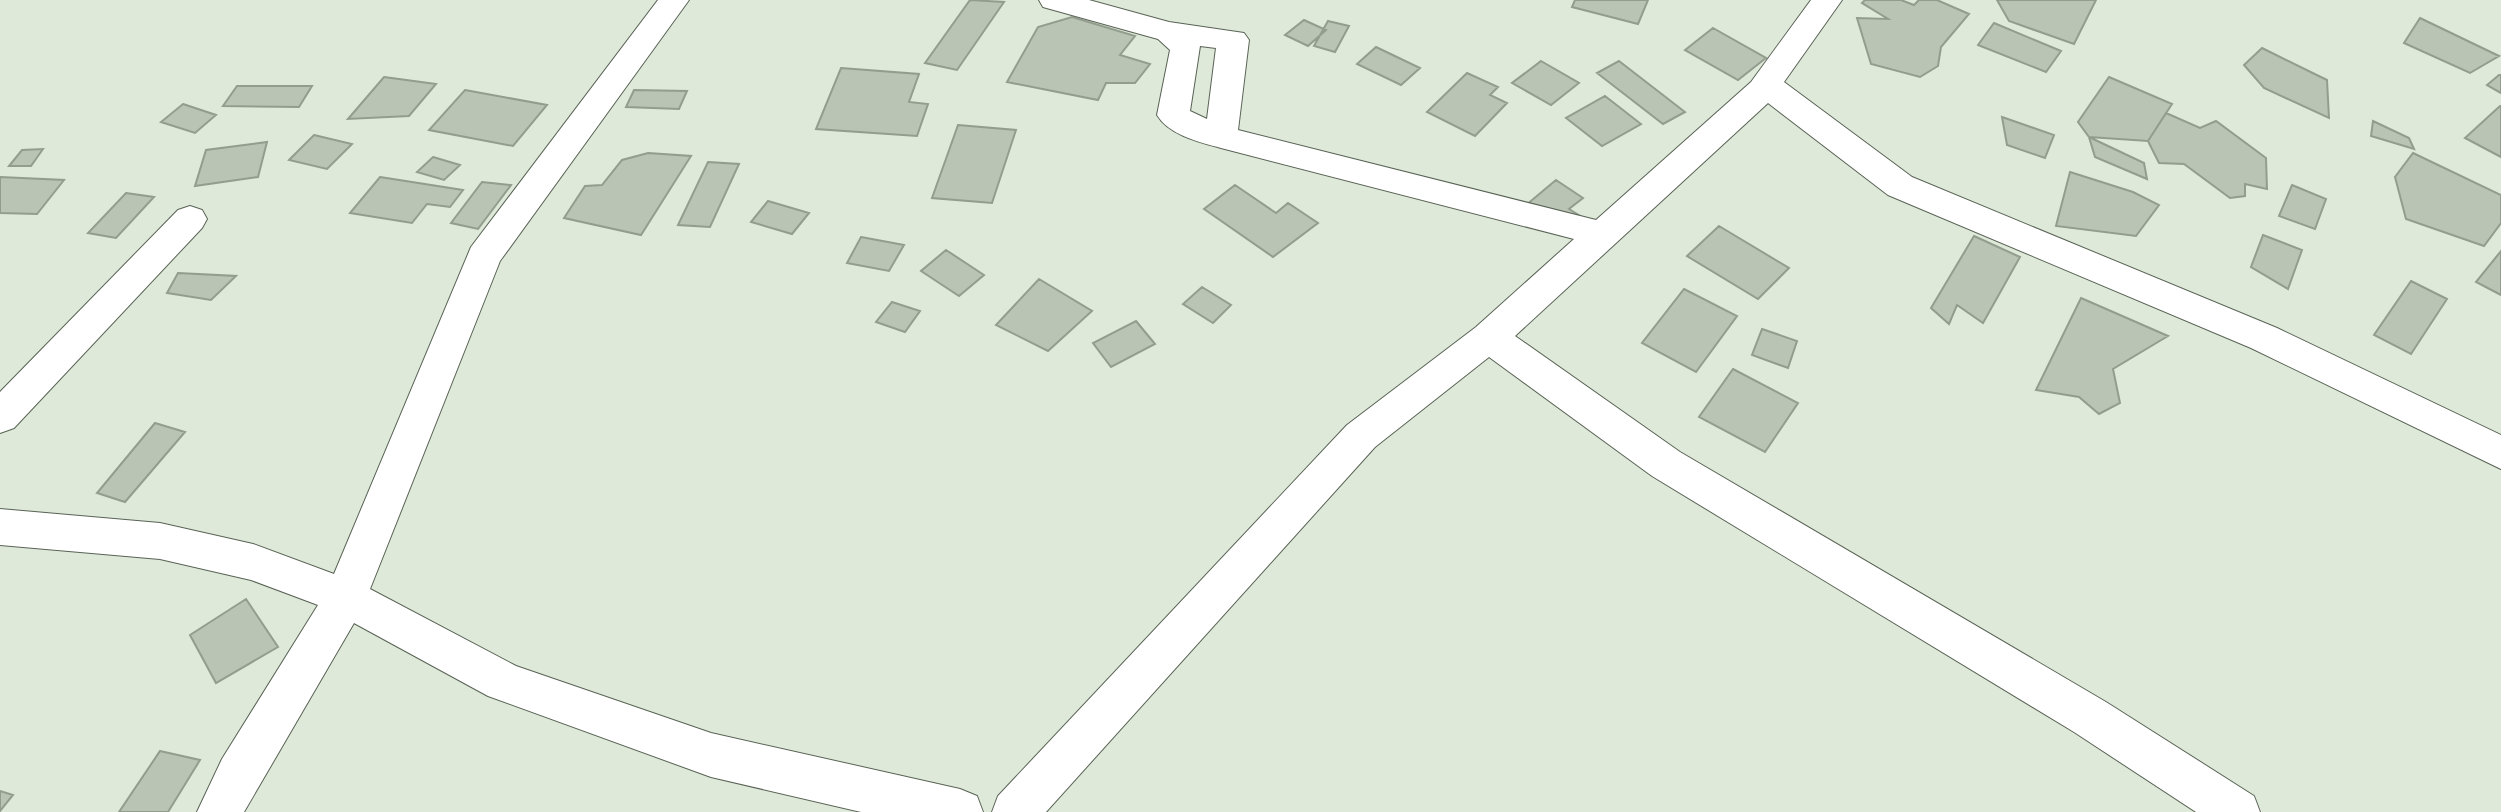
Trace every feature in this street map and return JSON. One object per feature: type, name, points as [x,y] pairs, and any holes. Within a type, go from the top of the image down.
[{"type":"street","points":[[220,812],[237,775],[346,597],[484,256],[674,0]]},
{"type":"street","points":[[1054,0],[1169,32],[1233,40],[1221,137]]},
{"type":"street","points":[[1015,812],[1361,436],[1489,337],[1766,85],[1827,0]]},
{"type":"street","points":[[1169,32],[1186,48],[1173,115],[1186,124],[1221,137],[1603,234]]},
{"type":"street","points":[[1766,85],[1900,186],[2264,338],[2501,453]]},
{"type":"street","points":[[0,417],[190,219]]},
{"type":"street","points":[[1489,337],[1665,464],[2090,717],[2237,812]]},
{"type":"street","points":[[0,527],[160,541],[253,562],[346,597],[504,682],[711,755],[960,812]]},
{"type":"building","points":[[970,0],[1004,2],[957,70],[925,63]]},
{"type":"building","points":[[1575,0],[1648,0],[1638,24],[1572,7]]},
{"type":"building","points":[[1865,0],[1901,0],[1914,5],[1919,0],[1937,0],[1969,14],[1941,47],[1938,66],[1920,77],[1871,64],[1857,18],[1888,19],[1862,3]]},
{"type":"building","points":[[1997,0],[2096,0],[2074,44],[2009,21]]},
{"type":"building","points":[[1072,17],[1135,36],[1120,55],[1150,64],[1135,83],[1106,83],[1098,100],[1007,82],[1038,27]]},
{"type":"building","points":[[2420,18],[2499,56],[2470,73],[2404,43]]},
{"type":"building","points":[[1304,20],[1326,30],[1308,46],[1285,35]]},
{"type":"building","points":[[1328,21],[1349,26],[1335,52],[1314,46]]},
{"type":"building","points":[[1994,23],[2061,51],[2046,72],[1978,45]]},
{"type":"building","points":[[1713,28],[1766,58],[1738,80],[1685,50]]},
{"type":"building","points":[[1376,47],[1420,68],[1401,85],[1357,64]]},
{"type":"building","points":[[2262,48],[2327,80],[2329,118],[2264,88],[2244,65]]},
{"type":"building","points":[[1541,61],[1579,83],[1551,105],[1512,83]]},
{"type":"building","points":[[1619,61],[1685,112],[1663,124],[1597,73]]},
{"type":"building","points":[[841,68],[919,74],[909,102],[928,104],[917,136],[816,129]]},
{"type":"building","points":[[1467,73],[1498,87],[1490,95],[1507,103],[1475,136],[1427,112]]},
{"type":"building","points":[[2501,75],[2501,93],[2487,85]]},
{"type":"building","points":[[384,77],[436,84],[409,116],[348,119]]},
{"type":"building","points":[[2109,77],[2172,104],[2148,141],[2089,137],[2078,122]]},
{"type":"building","points":[[237,86],[312,86],[299,107],[223,106]]},
{"type":"building","points":[[465,90],[547,105],[513,146],[429,130]]},
{"type":"building","points":[[634,90],[687,91],[679,109],[626,107]]},
{"type":"building","points":[[1605,96],[1641,124],[1602,146],[1566,118]]},
{"type":"building","points":[[183,104],[216,115],[195,133],[161,122]]},
{"type":"building","points":[[2501,106],[2501,157],[2465,138]]},
{"type":"building","points":[[2166,113],[2200,128],[2216,121],[2266,158],[2267,189],[2245,184],[2245,196],[2230,198],[2184,164],[2159,163],[2148,141]]},
{"type":"building","points":[[2002,117],[2054,135],[2045,158],[2007,145]]},
{"type":"building","points":[[2373,121],[2409,138],[2414,149],[2371,136]]},
{"type":"building","points":[[958,125],[1016,130],[992,203],[932,198]]},
{"type":"building","points":[[314,135],[352,144],[327,169],[289,160]]},
{"type":"building","points":[[2089,137],[2144,163],[2147,179],[2095,157]]},
{"type":"building","points":[[267,142],[258,177],[195,186],[206,150]]},
{"type":"building","points":[[43,149],[31,166],[9,166],[22,150]]},
{"type":"building","points":[[648,153],[691,156],[641,235],[564,218],[585,186],[602,185],[622,160]]},
{"type":"building","points":[[2413,153],[2501,195],[2501,223],[2484,246],[2406,219],[2395,177]]},
{"type":"building","points":[[433,157],[460,165],[444,180],[417,172]]},
{"type":"building","points":[[708,162],[739,164],[710,227],[678,225]]},
{"type":"building","points":[[2070,172],[2133,192],[2159,205],[2136,236],[2056,226]]},
{"type":"building","points":[[0,177],[64,180],[37,214],[0,213]]},
{"type":"building","points":[[380,177],[463,190],[450,207],[427,204],[412,223],[350,213]]},
{"type":"building","points":[[1556,180],[1583,198],[1569,209],[1587,220],[1519,211]]},
{"type":"building","points":[[482,182],[511,185],[478,229],[451,223]]},
{"type":"building","points":[[1235,185],[1276,213],[1288,203],[1318,223],[1273,257],[1204,209]]},
{"type":"building","points":[[2292,185],[2326,199],[2315,229],[2279,216]]},
{"type":"building","points":[[126,193],[154,197],[116,238],[88,233]]},
{"type":"building","points":[[768,201],[809,213],[792,234],[751,222]]},
{"type":"building","points":[[1719,226],[1789,268],[1758,299],[1687,256]]},
{"type":"building","points":[[2263,235],[2302,250],[2288,289],[2251,267]]},
{"type":"building","points":[[1974,236],[2020,257],[1983,323],[1957,305],[1949,324],[1931,308]]},
{"type":"building","points":[[861,237],[904,245],[889,271],[847,263]]},
{"type":"building","points":[[946,250],[984,275],[959,296],[921,271]]},
{"type":"building","points":[[2501,251],[2501,295],[2476,282]]},
{"type":"building","points":[[178,273],[236,276],[211,300],[167,293]]},
{"type":"building","points":[[1039,279],[1092,311],[1048,351],[996,325]]},
{"type":"building","points":[[2411,281],[2447,299],[2411,354],[2374,335]]},
{"type":"building","points":[[1202,287],[1231,305],[1213,323],[1183,304]]},
{"type":"building","points":[[1684,289],[1737,316],[1696,372],[1642,343]]},
{"type":"building","points":[[2081,298],[2168,336],[2113,369],[2120,403],[2099,414],[2079,397],[2036,390]]},
{"type":"building","points":[[892,302],[920,311],[905,332],[876,322]]},
{"type":"building","points":[[1136,321],[1155,344],[1111,367],[1093,343]]},
{"type":"building","points":[[1762,329],[1797,341],[1788,368],[1752,355]]},
{"type":"building","points":[[1733,369],[1798,403],[1765,452],[1699,417]]},
{"type":"building","points":[[155,423],[185,432],[125,502],[97,493]]},
{"type":"building","points":[[246,599],[278,647],[216,683],[190,635]]},
{"type":"building","points":[[160,751],[200,760],[168,812],[119,812]]},
{"type":"building","points":[[0,791],[13,795],[0,811]]}]
